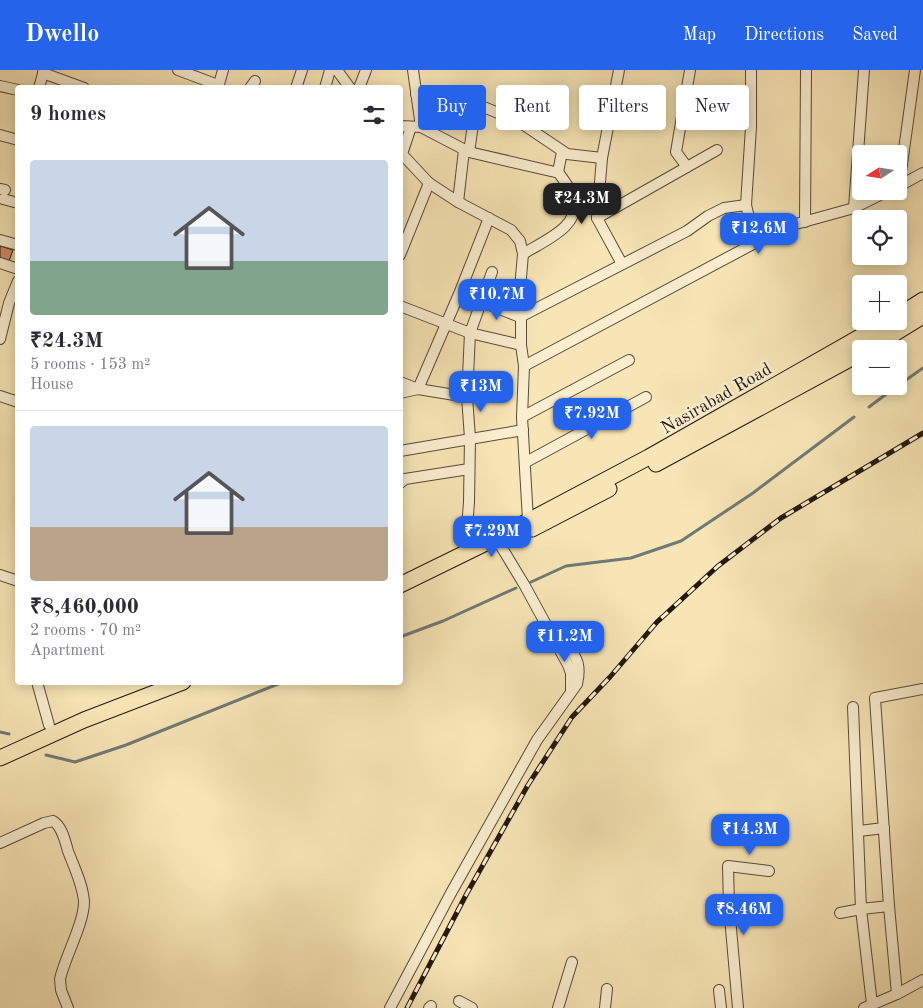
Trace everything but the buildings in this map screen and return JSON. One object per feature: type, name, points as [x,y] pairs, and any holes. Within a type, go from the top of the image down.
[{"type":"highway","points":[[907,310],[923,300]]},
{"type":"highway","points":[[883,340],[923,316]]},
{"type":"highway","name":"Nasirabad Road","points":[[403,583],[465,552],[498,542],[528,520],[649,457],[872,330]]},
{"type":"highway","name":"Nasirabad Road","points":[[403,593],[498,542],[568,512],[852,358]]},
{"type":"highway","points":[[0,750],[49,725],[147,685]]},
{"type":"highway","points":[[0,758],[84,720],[175,685]]},
{"type":"street","points":[[178,70],[216,85]]},
{"type":"street","points":[[218,85],[223,70]]},
{"type":"street","points":[[297,85],[302,70]]},
{"type":"street","points":[[326,85],[330,70]]},
{"type":"street","points":[[337,70],[348,85]]},
{"type":"street","points":[[360,85],[366,70]]},
{"type":"street","points":[[403,150],[416,127],[416,94],[413,70]]},
{"type":"street","points":[[687,167],[676,152],[690,70]]},
{"type":"street","points":[[751,70],[751,128],[746,205],[755,244]]},
{"type":"street","points":[[804,222],[806,70]]},
{"type":"street","points":[[854,208],[864,70]]},
{"type":"street","points":[[905,145],[916,70]]},
{"type":"street","points":[[617,71],[602,158],[597,218],[622,264]]},
{"type":"street","points":[[40,85],[44,72],[76,85]]},
{"type":"street","points":[[0,86],[15,89]]},
{"type":"street","points":[[486,108],[518,121],[562,152],[575,156],[602,158]]},
{"type":"street","points":[[403,126],[416,127],[466,151],[558,172]]},
{"type":"street","points":[[458,202],[470,130]]},
{"type":"street","points":[[0,135],[15,139]]},
{"type":"street","points":[[597,218],[717,150]]},
{"type":"street","points":[[524,254],[561,230],[568,224],[573,215],[574,204],[572,195],[558,172],[562,152]]},
{"type":"street","points":[[403,155],[429,182],[458,202],[511,230],[520,241],[524,254],[521,277],[520,317],[524,366],[522,417],[528,520]]},
{"type":"street","points":[[908,181],[923,173]]},
{"type":"street","points":[[403,247],[429,182]]},
{"type":"street","points":[[2,193],[15,201]]},
{"type":"street","points":[[524,366],[786,227],[854,208],[870,200]]},
{"type":"street","points":[[482,302],[520,317],[686,231],[724,208],[746,205]]},
{"type":"street","points":[[418,389],[489,218]]},
{"type":"street","points":[[0,240],[15,244]]},
{"type":"street","points":[[0,263],[15,268]]},
{"type":"street","points":[[465,552],[470,469],[467,397],[470,333],[492,272]]},
{"type":"street","points":[[0,339],[15,289]]},
{"type":"street","points":[[403,307],[470,333],[521,345]]},
{"type":"street","points":[[522,417],[629,360]]},
{"type":"street","points":[[403,383],[418,389],[467,397]]},
{"type":"street","points":[[403,392],[418,389]]},
{"type":"street","points":[[0,396],[15,401]]},
{"type":"street","points":[[526,462],[646,397]]},
{"type":"street","points":[[403,450],[523,430]]},
{"type":"street","points":[[403,480],[470,469]]},
{"type":"street","points":[[390,1008],[451,893],[537,740],[577,684],[579,666],[572,651],[553,638],[525,586],[498,542]]},
{"type":"street","points":[[0,575],[15,580]]},
{"type":"street","points":[[38,685],[49,725]]},
{"type":"street","points":[[897,994],[889,906],[876,698],[923,689]]},
{"type":"street","points":[[853,707],[861,908],[868,1006],[897,994],[923,980]]},
{"type":"street","points":[[0,843],[44,823],[53,821],[57,823],[62,832],[81,886],[84,902],[82,914],[60,979],[61,990],[68,1008]]},
{"type":"street","points":[[859,831],[884,828]]},
{"type":"street","points":[[738,1008],[729,906],[728,866],[769,871]]},
{"type":"street","points":[[729,906],[753,906]]},
{"type":"street","points":[[840,913],[861,908],[889,906]]},
{"type":"street","points":[[558,1008],[572,962]]},
{"type":"street","points":[[605,1008],[607,989]]},
{"type":"street","points":[[719,990],[721,1008]]},
{"type":"street","points":[[459,1001],[472,1008]]},
{"type":"waterway","points":[[907,379],[923,368]]},
{"type":"waterway","points":[[869,407],[885,395]]},
{"type":"waterway","points":[[531,582],[566,566],[631,558],[681,541],[753,493],[854,417]]},
{"type":"waterway","points":[[403,636],[443,621],[516,588]]},
{"type":"waterway","points":[[46,755],[75,762],[126,745],[276,685]]},
{"type":"waterway","points":[[0,732],[9,734]]},
{"type":"railway","points":[[407,1008],[466,895],[528,785],[572,717],[610,677],[657,622],[718,566],[781,518],[923,433]]}]
